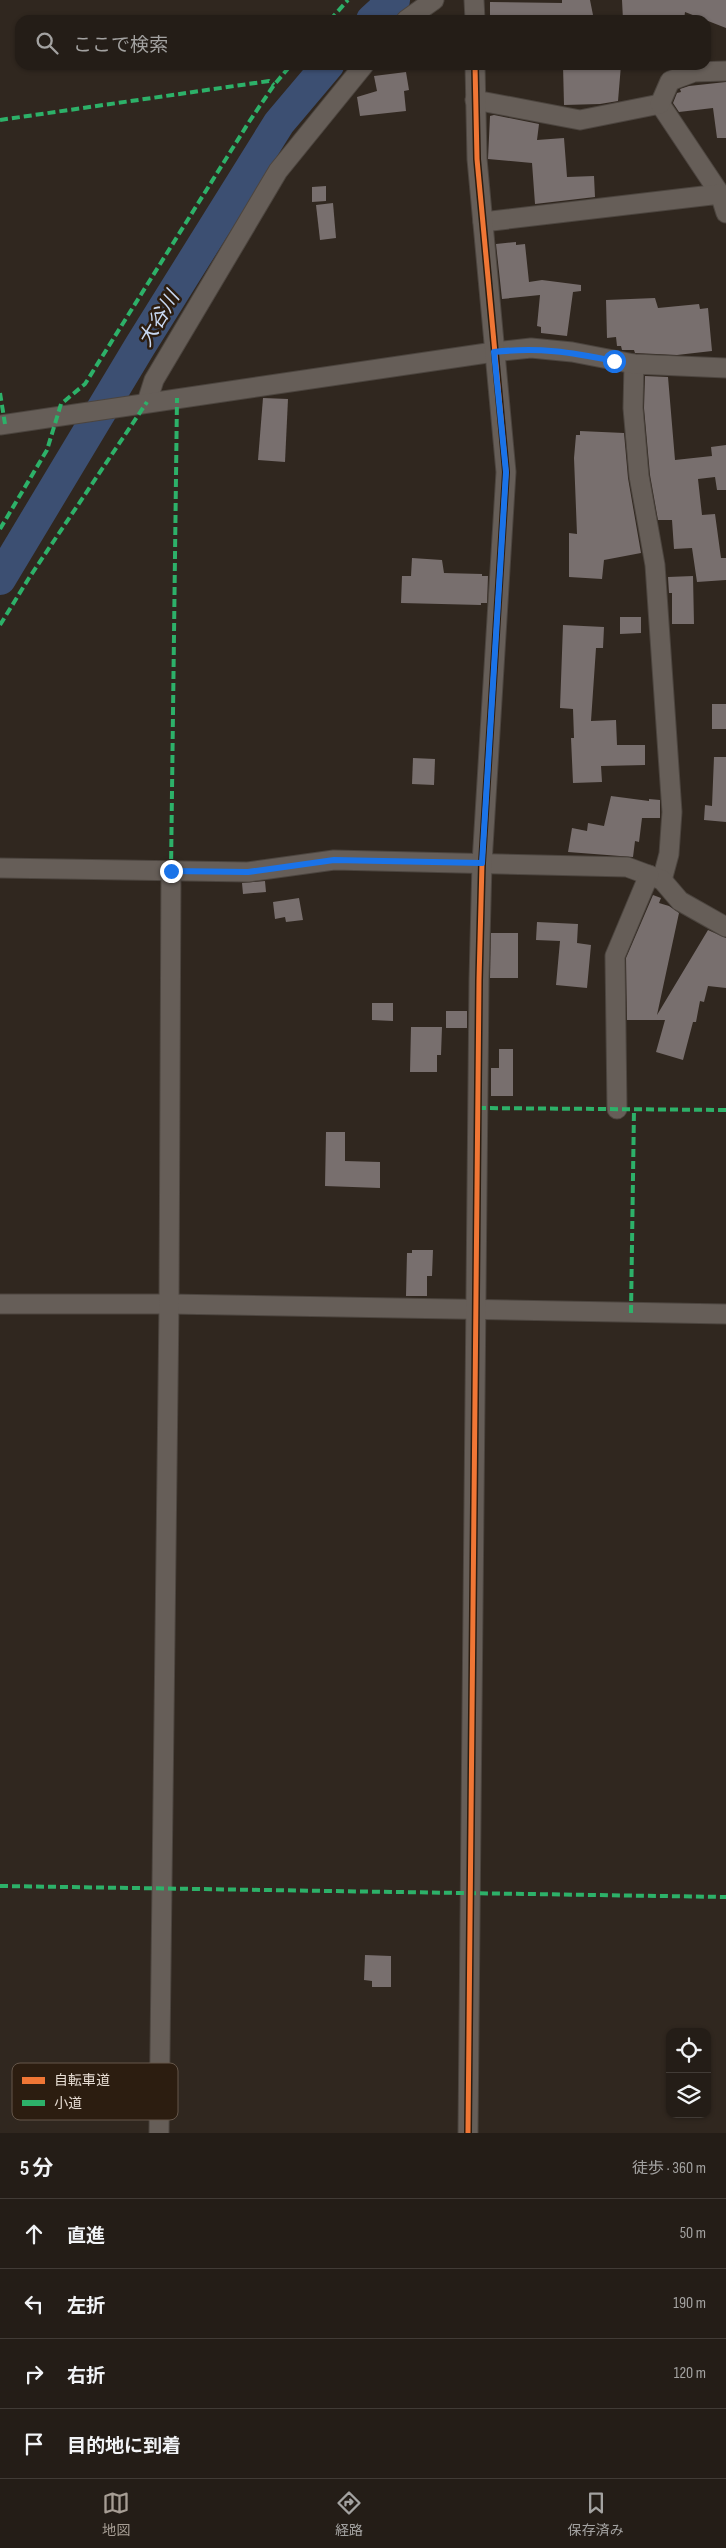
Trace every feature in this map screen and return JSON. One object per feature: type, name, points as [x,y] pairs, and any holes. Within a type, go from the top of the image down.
[{"type":"street","points":[[413,15],[434,0]]},
{"type":"street","points":[[474,0],[474,15]]},
{"type":"street","points":[[141,403],[278,171],[360,70]]},
{"type":"street","points":[[468,2133],[479,980],[482,863],[506,472],[483,222],[475,100],[475,70]]},
{"type":"street","points":[[660,104],[670,81],[694,72],[726,71]]},
{"type":"street","points":[[475,100],[580,120],[660,104]]},
{"type":"street","points":[[660,104],[720,194],[726,213]]},
{"type":"street","points":[[483,222],[720,194]]},
{"type":"street","points":[[0,425],[141,403],[531,348],[572,352],[634,364],[726,368]]},
{"type":"street","points":[[617,1109],[615,956],[669,854],[672,812],[655,565],[639,476],[633,408],[634,364]]},
{"type":"street","points":[[0,868],[248,872],[334,860],[627,867],[655,878],[680,901],[726,927]]},
{"type":"street","points":[[160,2063],[170,1304],[171,871]]},
{"type":"street","points":[[0,1304],[170,1304],[726,1314]]},
{"type":"street","points":[[159,2120],[159,2133]]},
{"type":"building","points":[[562,0],[590,0],[593,15],[490,15],[490,2],[562,3]]},
{"type":"building","points":[[622,0],[726,0],[726,28],[711,22],[711,15],[693,15],[685,12],[685,15],[623,15]]},
{"type":"building","points":[[563,70],[621,70],[618,101],[600,104],[564,105]]},
{"type":"building","points":[[406,72],[409,90],[404,91],[406,111],[360,116],[357,97],[377,91],[374,76]]},
{"type":"building","points":[[726,82],[726,138],[717,138],[713,108],[679,112],[673,103],[677,93],[681,92],[680,89],[689,86]]},
{"type":"building","points":[[494,115],[539,124],[537,140],[564,138],[567,177],[594,176],[595,197],[535,204],[532,163],[488,159],[490,116]]},
{"type":"building","points":[[326,186],[326,201],[312,202],[312,187]]},
{"type":"building","points":[[333,203],[336,238],[320,240],[316,205]]},
{"type":"building","points":[[516,242],[516,245],[525,244],[529,282],[542,280],[581,285],[581,291],[573,292],[567,336],[541,333],[541,327],[537,326],[540,295],[502,299],[496,244]]},
{"type":"building","points":[[655,298],[658,308],[699,304],[700,309],[708,308],[712,351],[677,355],[635,353],[634,350],[622,350],[621,346],[617,346],[616,337],[607,338],[606,300]]},
{"type":"building","points":[[645,376],[668,377],[675,460],[712,456],[711,447],[726,445],[726,490],[717,490],[715,477],[698,479],[702,515],[715,514],[721,558],[726,558],[726,580],[697,582],[692,548],[674,549],[672,520],[658,520],[650,475],[644,408]]},
{"type":"building","points":[[263,398],[288,399],[285,462],[258,460]]},
{"type":"building","points":[[580,431],[624,433],[628,478],[641,553],[604,560],[602,579],[569,577],[569,533],[577,534],[574,458],[576,435],[580,435]]},
{"type":"building","points":[[412,558],[442,560],[444,573],[482,574],[482,576],[488,576],[487,603],[481,603],[481,605],[401,603],[402,576],[411,576]]},
{"type":"building","points":[[693,576],[694,624],[672,624],[672,593],[669,593],[668,577]]},
{"type":"building","points":[[620,617],[641,617],[641,633],[620,634]]},
{"type":"building","points":[[563,625],[604,627],[603,648],[596,648],[591,721],[616,720],[617,745],[645,745],[645,765],[601,766],[602,782],[573,783],[571,738],[574,738],[573,709],[560,708]]},
{"type":"building","points":[[712,704],[726,704],[726,729],[712,729]]},
{"type":"building","points":[[714,757],[726,757],[726,822],[704,820],[705,805],[712,806]]},
{"type":"building","points":[[413,758],[435,759],[434,785],[412,784]]},
{"type":"building","points":[[611,796],[649,801],[649,799],[660,800],[660,818],[642,818],[639,842],[635,841],[633,857],[568,852],[572,828],[587,831],[588,823],[604,826]]},
{"type":"building","points":[[265,881],[266,892],[243,894],[242,883]]},
{"type":"building","points":[[653,895],[661,898],[659,903],[669,906],[679,913],[657,1015],[708,930],[726,938],[726,988],[708,986],[704,1002],[700,1001],[696,1022],[693,1022],[683,1060],[656,1052],[665,1020],[627,1020],[626,958]]},
{"type":"building","points":[[299,898],[303,920],[286,922],[285,917],[275,919],[273,902]]},
{"type":"building","points":[[537,922],[578,924],[577,943],[591,945],[587,988],[556,985],[560,941],[536,940]]},
{"type":"building","points":[[491,933],[518,933],[518,978],[490,978]]},
{"type":"building","points":[[372,1003],[393,1003],[393,1021],[372,1020]]},
{"type":"building","points":[[446,1011],[467,1011],[467,1028],[446,1028]]},
{"type":"building","points":[[411,1027],[442,1027],[441,1055],[437,1055],[437,1072],[410,1072]]},
{"type":"building","points":[[499,1049],[513,1049],[513,1096],[491,1096],[491,1068],[499,1068]]},
{"type":"building","points":[[326,1132],[345,1132],[345,1161],[380,1162],[380,1188],[325,1186]]},
{"type":"building","points":[[412,1250],[433,1250],[432,1276],[427,1276],[427,1296],[406,1296],[407,1253],[412,1253]]},
{"type":"building","points":[[365,1955],[391,1956],[391,1987],[372,1987],[372,1981],[364,1980]]},
{"type":"waterway","name":"大谷川","points":[[378,15],[394,0]]},
{"type":"waterway","name":"大谷川","points":[[0,579],[140,346],[279,123],[324,70]]},
{"type":"marked path","points":[[334,15],[348,0]]},
{"type":"marked path","points":[[0,529],[47,450],[61,404],[85,384],[249,122],[274,85],[287,70]]},
{"type":"marked path","points":[[0,120],[269,81],[274,85]]},
{"type":"marked path","points":[[0,393],[5,424]]},
{"type":"marked path","points":[[171,871],[177,398]]},
{"type":"marked path","points":[[0,625],[29,578],[147,402]]},
{"type":"marked path","points":[[478,1108],[726,1110]]},
{"type":"marked path","points":[[631,1313],[634,1109]]},
{"type":"marked path","points":[[0,1886],[726,1897]]},
{"type":"cycle path","points":[[468,2133],[479,980],[482,863],[506,472],[477,159],[475,70]]},
{"type":"route","points":[[171,871],[248,872],[334,860],[482,863],[506,472],[494,352],[531,348],[572,352],[614,361]]}]
